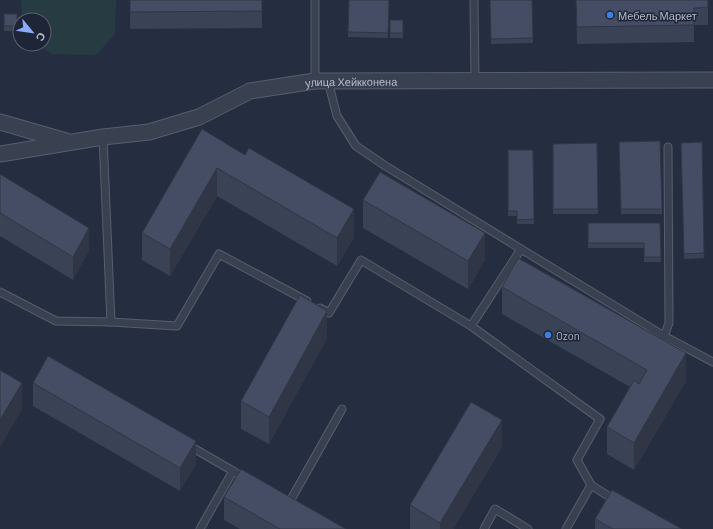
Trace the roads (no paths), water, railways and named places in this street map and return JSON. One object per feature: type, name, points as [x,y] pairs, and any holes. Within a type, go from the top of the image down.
[{"type":"street","name":"улица Хейкконена","points":[[0,154],[103,137],[149,132],[199,117],[250,91],[322,81],[713,80]]},
{"type":"street","points":[[0,122],[70,142]]},
{"type":"lane","points":[[315,0],[322,81],[337,116],[356,146],[384,165],[664,336],[713,362]]},
{"type":"lane","points":[[474,0],[475,80]]},
{"type":"lane","points":[[103,137],[111,322]]},
{"type":"lane","points":[[664,336],[669,322],[668,147]]},
{"type":"lane","points":[[471,326],[521,249]]},
{"type":"lane","points":[[0,292],[56,321],[111,322],[177,326],[219,254],[329,313],[361,260],[471,326],[600,418],[577,460],[591,485],[624,505]]},
{"type":"lane","points":[[289,503],[342,409]]},
{"type":"lane","points":[[178,440],[251,482]]},
{"type":"lane","points":[[200,529],[233,471]]},
{"type":"lane","points":[[566,529],[591,485]]},
{"type":"lane","points":[[484,529],[495,510],[528,529]]},
{"type":"place","name":"Мебель Маркет","points":[[610,15]]},
{"type":"place","name":"Ozon","points":[[548,335]]}]
